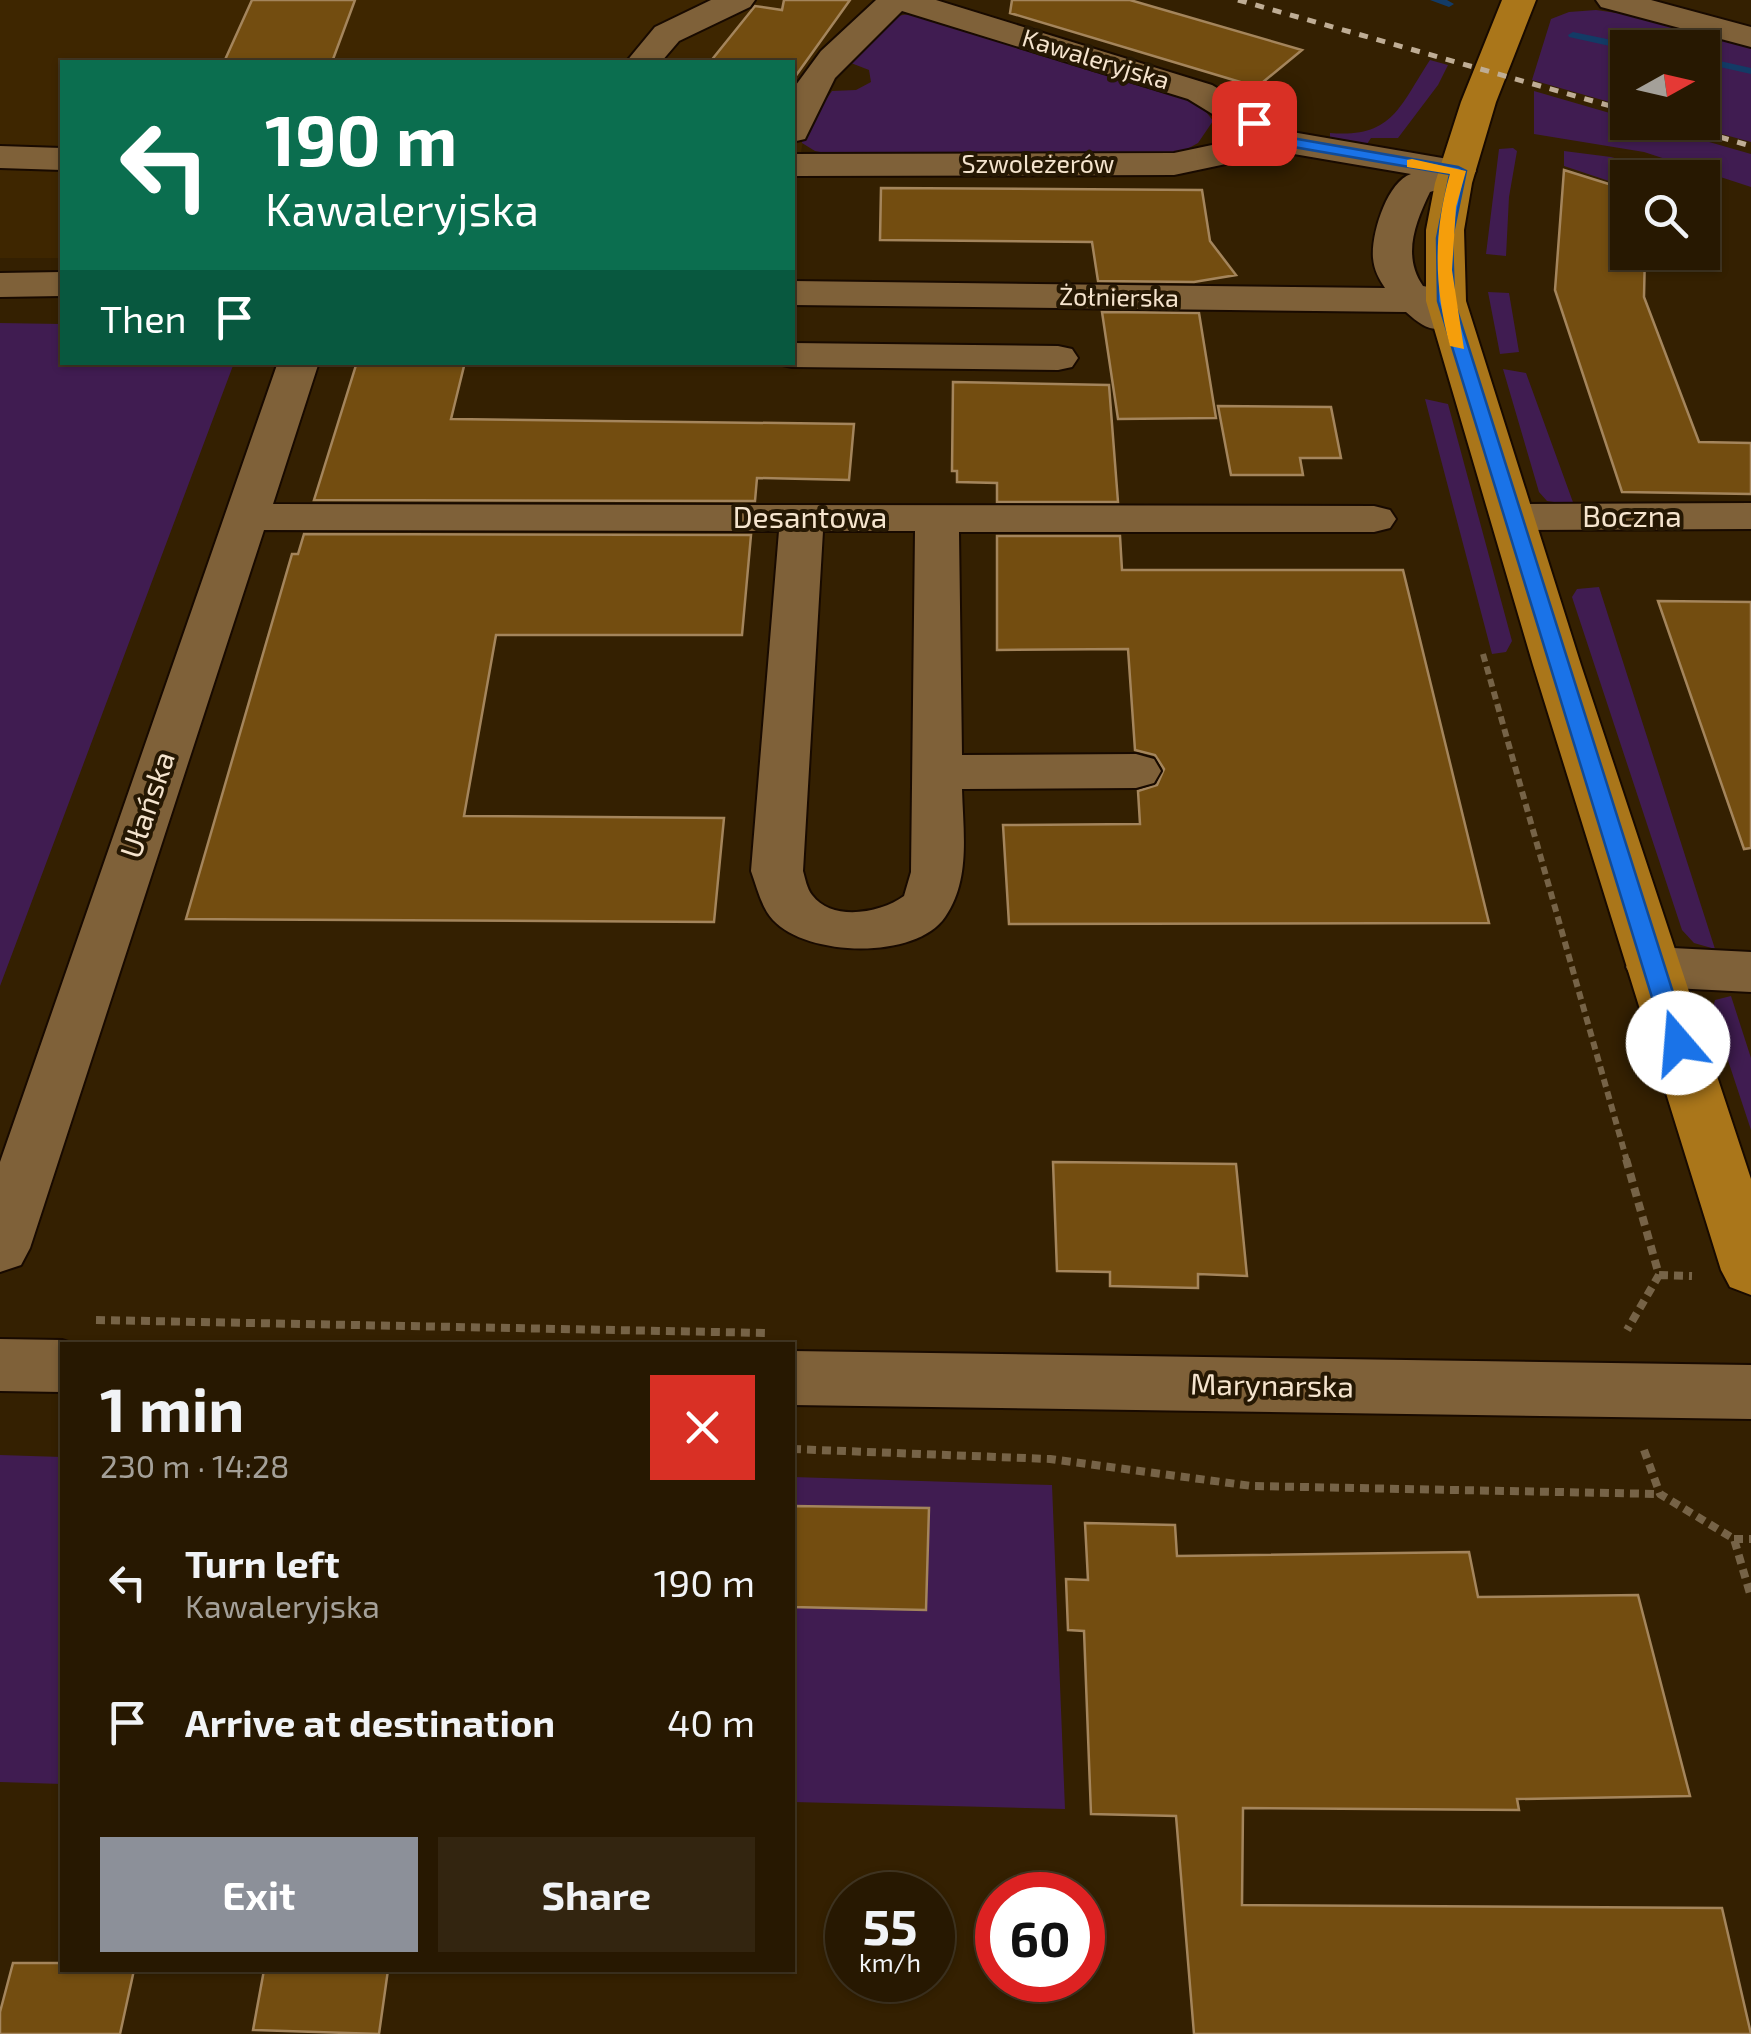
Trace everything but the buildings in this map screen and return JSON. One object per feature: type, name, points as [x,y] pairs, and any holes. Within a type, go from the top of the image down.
[{"type":"main road","points":[[1518,0],[1500,42],[1458,171],[1444,238],[1440,313],[1513,517],[1751,1270]]},
{"type":"street","points":[[645,60],[667,34],[738,0]]},
{"type":"street","points":[[795,122],[805,93],[821,68],[898,0]]},
{"type":"street","name":"Kawaleryjska","points":[[898,0],[1200,92],[1282,141],[1458,171]]},
{"type":"street","points":[[1613,0],[1751,37]]},
{"type":"street","points":[[1687,0],[1751,17]]},
{"type":"street","name":"Szwoleżerów","points":[[795,165],[1174,164],[1282,141]]},
{"type":"street","points":[[0,157],[60,159]]},
{"type":"street","points":[[1440,313],[1402,286],[1390,253],[1398,217],[1415,185],[1458,171]]},
{"type":"street","points":[[0,285],[60,284]]},
{"type":"street","name":"Żołnierska","points":[[795,293],[1440,313]]},
{"type":"street","points":[[795,355],[1058,358]]},
{"type":"street","name":"Ułańska","points":[[0,1248],[298,365]]},
{"type":"street","name":"Boczna","points":[[1513,517],[1751,516]]},
{"type":"street","name":"Desantowa","points":[[246,517],[1374,520]]},
{"type":"street","points":[[802,518],[777,871],[791,906],[827,928],[902,923],[926,907],[937,872],[937,518]]},
{"type":"street","points":[[939,772],[1136,771]]},
{"type":"street","points":[[1653,968],[1751,972]]},
{"type":"street","points":[[0,1365],[60,1366]]},
{"type":"street","name":"Marynarska","points":[[795,1378],[1624,1365],[1751,1392]]},
{"type":"path","points":[[1483,654],[1658,1275],[1624,1365],[1660,1494]]},
{"type":"path","points":[[795,1449],[1050,1460],[1252,1486],[1660,1494],[1734,1539],[1751,1539]]},
{"type":"path","points":[[1734,1539],[1751,1597]]},
{"type":"shaded area","points":[[0,0],[888,0],[813,85],[801,152],[795,152],[795,60],[60,60],[60,258],[0,258]]},
{"type":"shaded area","points":[[1596,10],[1631,15],[1686,30],[1610,30],[1610,102],[1532,80],[1551,19],[1569,12]]},
{"type":"shaded area","points":[[910,14],[1181,95],[1201,105],[1213,121],[1198,143],[1178,154],[836,155],[815,151],[802,143],[801,135],[832,91],[856,90],[871,82],[869,70],[851,63],[869,38],[890,19]]},
{"type":"shaded area","points":[[1720,39],[1751,48],[1751,142],[1720,134]]},
{"type":"shaded area","points":[[1430,60],[1448,65],[1438,85],[1398,138],[1371,138],[1367,144],[1330,137],[1330,133],[1368,130],[1392,116]]},
{"type":"shaded area","points":[[1534,91],[1610,113],[1610,140],[1702,140],[1751,154],[1751,187],[1720,177],[1720,160],[1668,160],[1644,152],[1534,134]]},
{"type":"shaded area","points":[[1499,149],[1517,151],[1509,197],[1506,256],[1486,254]]},
{"type":"shaded area","points":[[1564,151],[1622,160],[1610,160],[1610,181],[1564,166]]},
{"type":"shaded area","points":[[1488,292],[1509,293],[1519,352],[1500,354]]},
{"type":"shaded area","points":[[0,323],[60,324],[60,365],[233,365],[0,986]]},
{"type":"shaded area","points":[[1503,369],[1526,373],[1574,505],[1547,501],[1539,492]]},
{"type":"shaded area","points":[[1425,399],[1448,404],[1512,641],[1506,652],[1492,654]]},
{"type":"shaded area","points":[[1599,587],[1715,949],[1694,943],[1682,930],[1572,597],[1577,589]]},
{"type":"shaded area","points":[[1731,996],[1751,1058],[1751,1130],[1712,1012],[1715,1000]]},
{"type":"shaded area","points":[[0,1455],[60,1457],[60,1784],[0,1782]]},
{"type":"shaded area","points":[[795,1477],[1052,1485],[1065,1809],[795,1802]]},
{"type":"waterway","points":[[1435,0],[1449,4]]},
{"type":"waterway","points":[[1573,35],[1610,43]]},
{"type":"waterway","points":[[1720,64],[1751,71]]},
{"type":"railway","points":[[1238,0],[1610,106]]},
{"type":"railway","points":[[1720,137],[1751,146]]},
{"type":"slow traffic","points":[[1412,163],[1458,171],[1448,207],[1444,270],[1446,301],[1458,346]]},
{"type":"route","points":[[1254,123],[1282,141],[1458,171],[1444,238],[1446,301],[1678,1043]]}]
